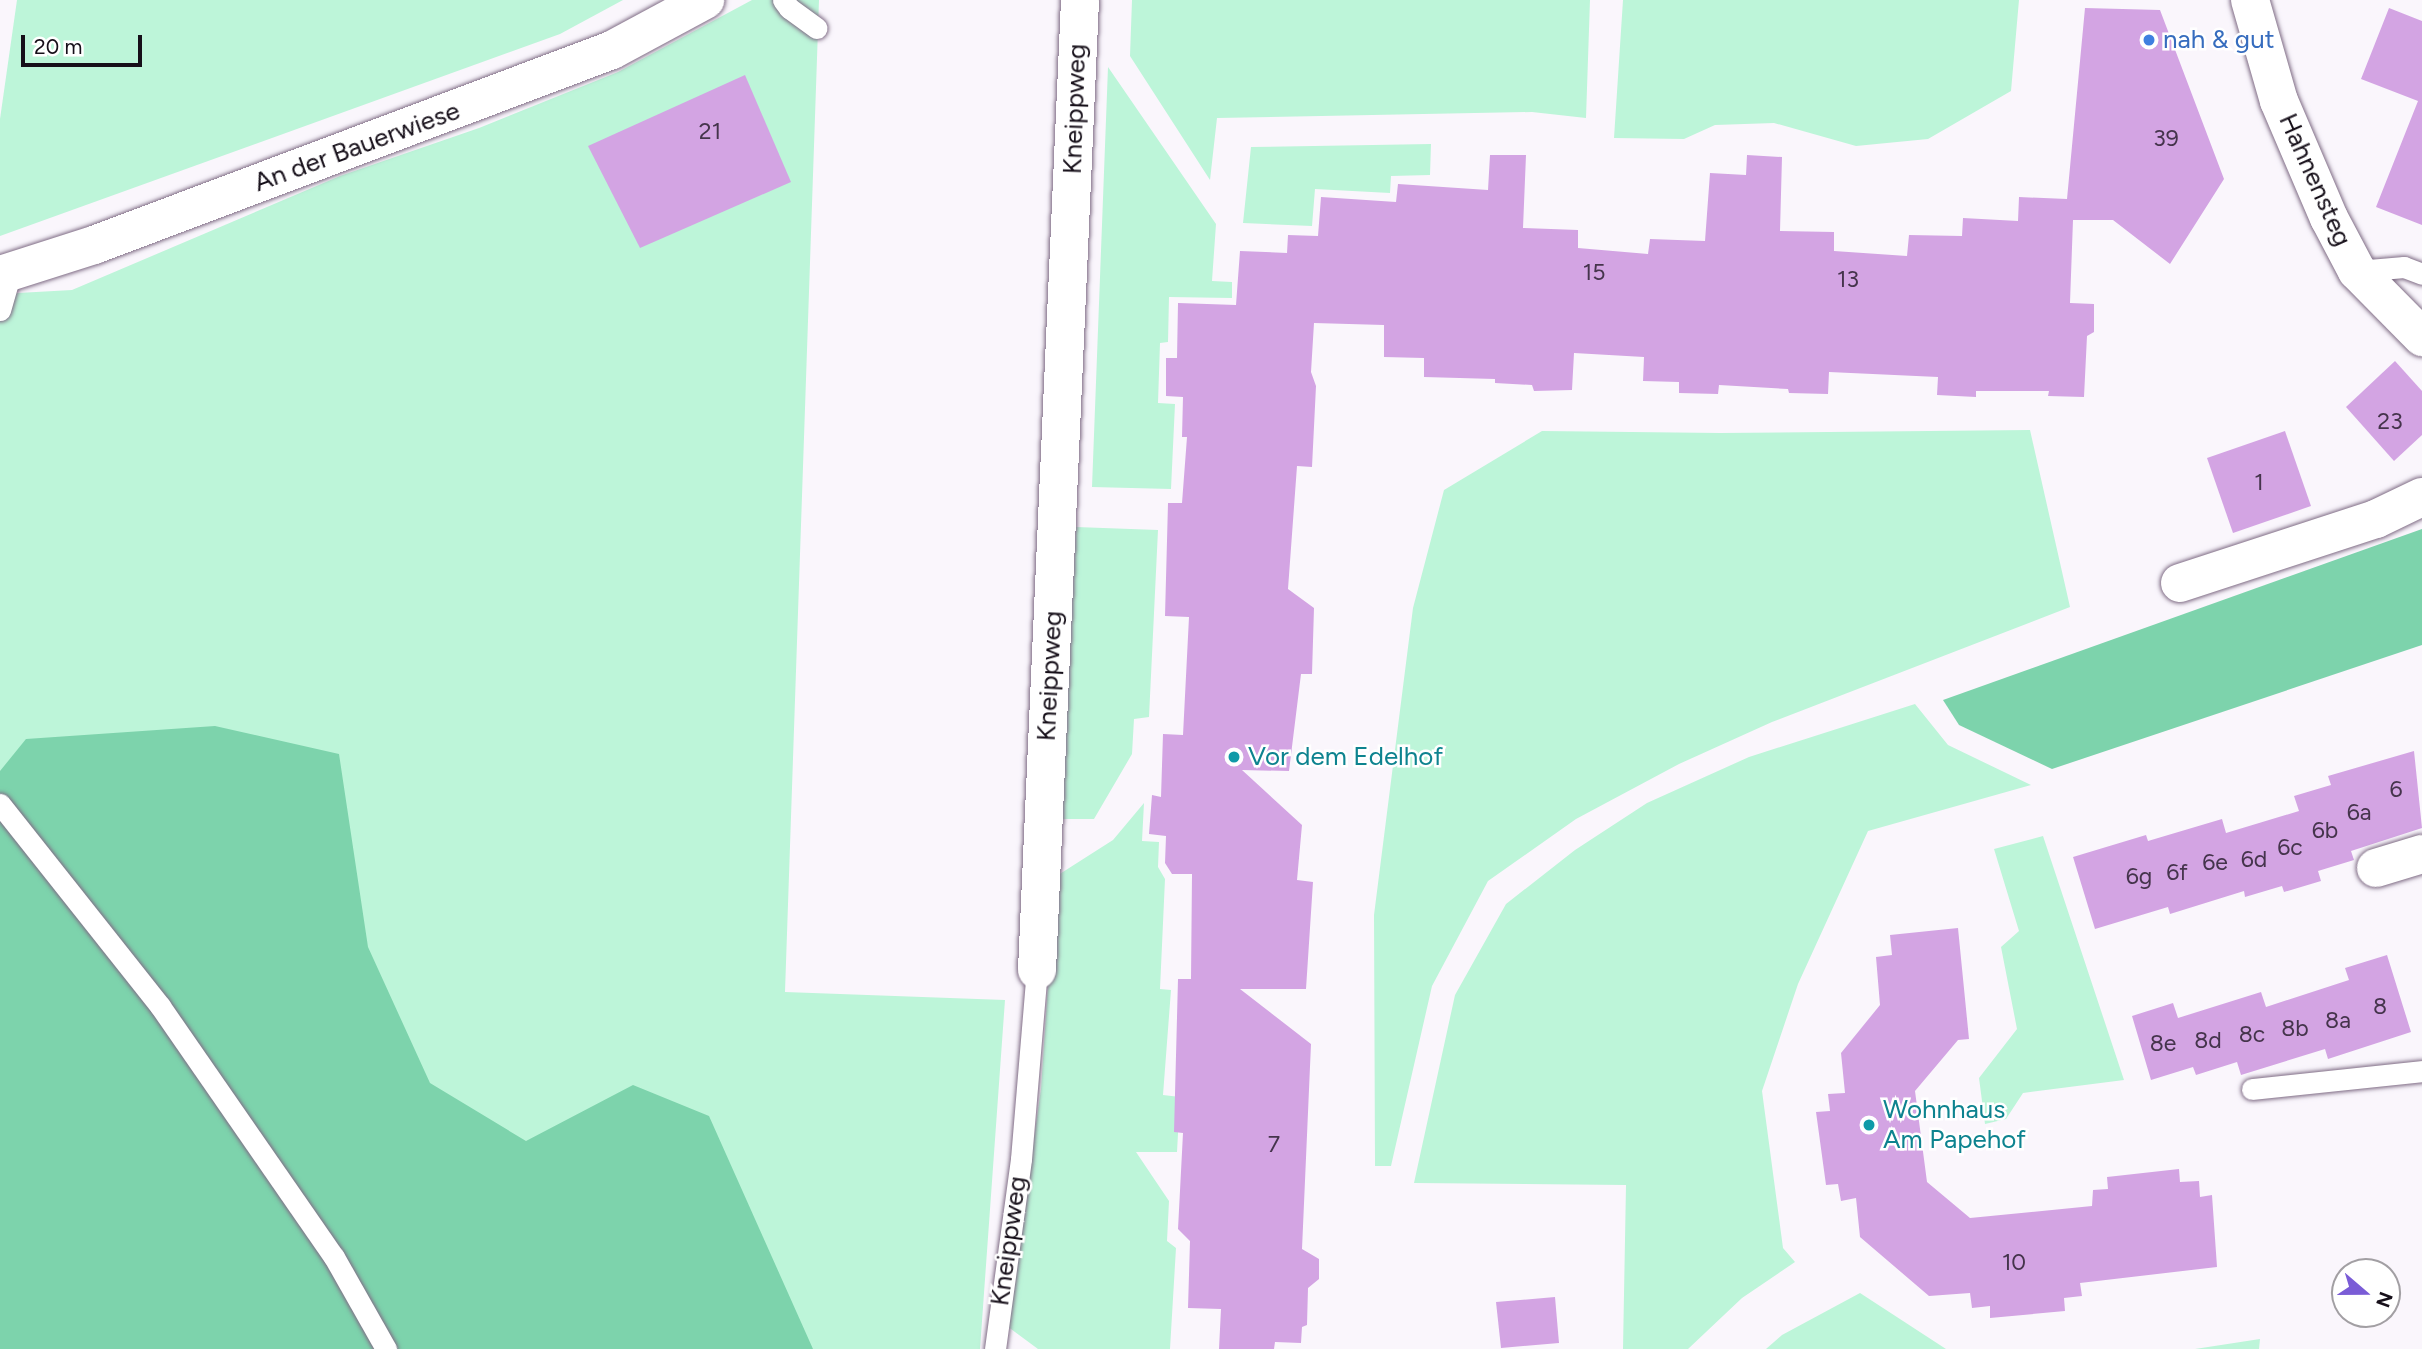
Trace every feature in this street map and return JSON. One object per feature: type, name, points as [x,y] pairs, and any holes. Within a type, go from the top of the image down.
[{"type":"street","name":"An der Bauerwiese","points":[[5,274],[612,50],[705,0]]},
{"type":"street","name":"Kneippweg","points":[[1037,970],[1080,0]]},
{"type":"street","name":"Hahnensteg","points":[[2249,0],[2279,102],[2329,218],[2357,271],[2422,337]]},
{"type":"street","points":[[2180,583],[2376,519],[2422,497]]},
{"type":"street","points":[[2376,868],[2422,855]]},
{"type":"lane","points":[[783,0],[789,8],[817,28]]},
{"type":"lane","points":[[2357,271],[2404,267],[2422,274]]},
{"type":"lane","points":[[0,310],[5,274]]},
{"type":"lane","points":[[0,804],[159,1006],[334,1257],[386,1349]]},
{"type":"lane","name":"Kneippweg","points":[[995,1349],[1020,1159],[1037,970]]},
{"type":"lane","points":[[2252,1089],[2422,1071]]},
{"type":"green space","points":[[17,0],[623,0],[560,34],[0,236],[0,119]]},
{"type":"green space","points":[[752,0],[819,0],[785,992],[1005,1000],[980,1349],[0,1349],[0,294],[72,290],[340,176],[479,128],[618,72]]},
{"type":"green space","points":[[1132,0],[1590,0],[1586,118],[1532,112],[1217,118],[1210,180],[1130,56]]},
{"type":"green space","points":[[1623,0],[2019,0],[2011,91],[1928,139],[1856,146],[1774,123],[1715,125],[1684,139],[1614,138]]},
{"type":"green space","points":[[1108,67],[1216,224],[1212,281],[1232,282],[1232,298],[1169,297],[1168,342],[1160,343],[1158,403],[1175,404],[1171,489],[1092,487]]},
{"type":"green space","points":[[1431,144],[1430,175],[1391,176],[1390,193],[1315,189],[1312,226],[1243,223],[1251,147]]},
{"type":"green space","points":[[2030,430],[2070,607],[1772,722],[1679,764],[1576,819],[1488,881],[1432,986],[1391,1166],[1375,1166],[1374,915],[1413,608],[1444,490],[1542,431],[1720,433]]},
{"type":"green space","points":[[1076,527],[1158,530],[1149,717],[1134,719],[1132,754],[1094,819],[1061,819]]},
{"type":"green space","points":[[2422,529],[2422,645],[2052,769],[1959,725],[1943,700]]},
{"type":"green space","points":[[1915,704],[1948,745],[2031,785],[1868,831],[1798,984],[1762,1091],[1783,1248],[1795,1262],[1742,1298],[1688,1349],[1623,1349],[1626,1185],[1414,1183],[1455,995],[1506,904],[1575,850],[1647,803],[1749,757]]},
{"type":"green space","points":[[215,726],[339,754],[368,947],[430,1083],[526,1141],[633,1085],[709,1116],[813,1349],[0,1349],[0,771],[26,739]]},
{"type":"green space","points":[[1144,803],[1142,841],[1159,842],[1158,867],[1165,879],[1160,989],[1171,990],[1163,1095],[1180,1097],[1177,1152],[1136,1152],[1169,1201],[1167,1241],[1176,1248],[1170,1349],[1038,1349],[1007,1326],[1041,1089],[1055,877],[1113,840]]},
{"type":"green space","points":[[2043,836],[2124,1080],[2023,1093],[2006,1119],[1985,1124],[1979,1078],[2017,1029],[2001,947],[2019,931],[1994,849]]},
{"type":"green space","points":[[1860,1293],[1946,1349],[1766,1349],[1782,1335]]},
{"type":"green space","points":[[2260,1339],[2259,1349],[2195,1349]]},
{"type":"building","name":"Vor dem Edelhof","points":[[2085,8],[2160,10],[2224,179],[2170,264],[2113,220],[2073,220],[2070,303],[2094,304],[2094,332],[2087,336],[2084,397],[2048,396],[2049,391],[1976,391],[1976,397],[1937,395],[1938,377],[1829,372],[1828,394],[1789,393],[1788,389],[1719,385],[1718,394],[1679,393],[1679,382],[1643,381],[1644,357],[1574,353],[1572,390],[1534,391],[1532,385],[1495,383],[1495,379],[1424,377],[1424,358],[1384,357],[1384,325],[1314,323],[1311,372],[1316,386],[1312,467],[1297,466],[1288,589],[1314,608],[1312,674],[1301,674],[1289,771],[1242,770],[1302,825],[1297,880],[1313,882],[1306,989],[1240,989],[1311,1044],[1302,1249],[1319,1259],[1319,1279],[1308,1288],[1307,1325],[1302,1327],[1301,1343],[1275,1342],[1274,1349],[1219,1349],[1221,1309],[1188,1308],[1190,1241],[1178,1229],[1183,1133],[1174,1132],[1178,979],[1191,979],[1192,874],[1172,874],[1165,863],[1166,836],[1149,834],[1152,795],[1161,797],[1163,734],[1183,735],[1189,617],[1165,616],[1168,503],[1182,503],[1187,437],[1182,437],[1183,397],[1166,396],[1166,358],[1177,358],[1178,303],[1236,305],[1240,251],[1287,253],[1288,235],[1318,236],[1321,197],[1396,202],[1398,184],[1488,190],[1490,155],[1526,155],[1523,228],[1578,230],[1578,248],[1648,254],[1650,239],[1705,241],[1710,173],[1746,175],[1747,155],[1782,157],[1780,231],[1834,232],[1834,251],[1907,256],[1909,235],[1962,236],[1963,218],[2018,221],[2019,197],[2067,199]]},
{"type":"building","points":[[2389,8],[2422,21],[2422,225],[2376,207],[2418,101],[2361,79]]},
{"type":"building","points":[[745,75],[791,182],[640,248],[588,146]]},
{"type":"building","points":[[2395,361],[2422,391],[2422,435],[2394,461],[2346,407]]},
{"type":"building","points":[[2285,431],[2311,506],[2233,533],[2207,458]]},
{"type":"building","points":[[2414,751],[2422,828],[2351,851],[2354,860],[2318,871],[2321,881],[2284,892],[2282,886],[2245,897],[2244,891],[2170,914],[2168,907],[2095,929],[2073,857],[2146,835],[2148,841],[2222,819],[2226,833],[2299,811],[2294,796],[2331,785],[2328,776]]},
{"type":"building","name":"Wohnhaus Am Papehof","points":[[1958,928],[1969,1039],[1958,1040],[1915,1091],[1927,1182],[1970,1218],[2092,1206],[2093,1190],[2108,1189],[2107,1177],[2179,1169],[2180,1182],[2199,1181],[2200,1197],[2212,1195],[2217,1267],[2080,1283],[2082,1296],[2064,1298],[2065,1311],[1990,1318],[1990,1306],[1972,1308],[1970,1293],[1929,1296],[1860,1237],[1856,1198],[1841,1201],[1838,1184],[1826,1185],[1816,1112],[1830,1111],[1828,1094],[1845,1093],[1841,1053],[1880,1005],[1876,957],[1892,955],[1890,935]]},
{"type":"building","points":[[2387,955],[2411,1032],[2328,1059],[2325,1049],[2241,1075],[2237,1062],[2196,1075],[2193,1067],[2151,1080],[2132,1016],[2173,1003],[2178,1018],[2261,992],[2266,1007],[2349,980],[2345,968]]},
{"type":"building","points":[[1555,1297],[1559,1343],[1501,1348],[1496,1302]]},
{"type":"place","name":"nah & gut","points":[[2149,40]]},
{"type":"place","name":"Vor dem Edelhof","points":[[1234,757]]},
{"type":"place","name":"Wohnhaus Am Papehof","points":[[1869,1125]]}]
